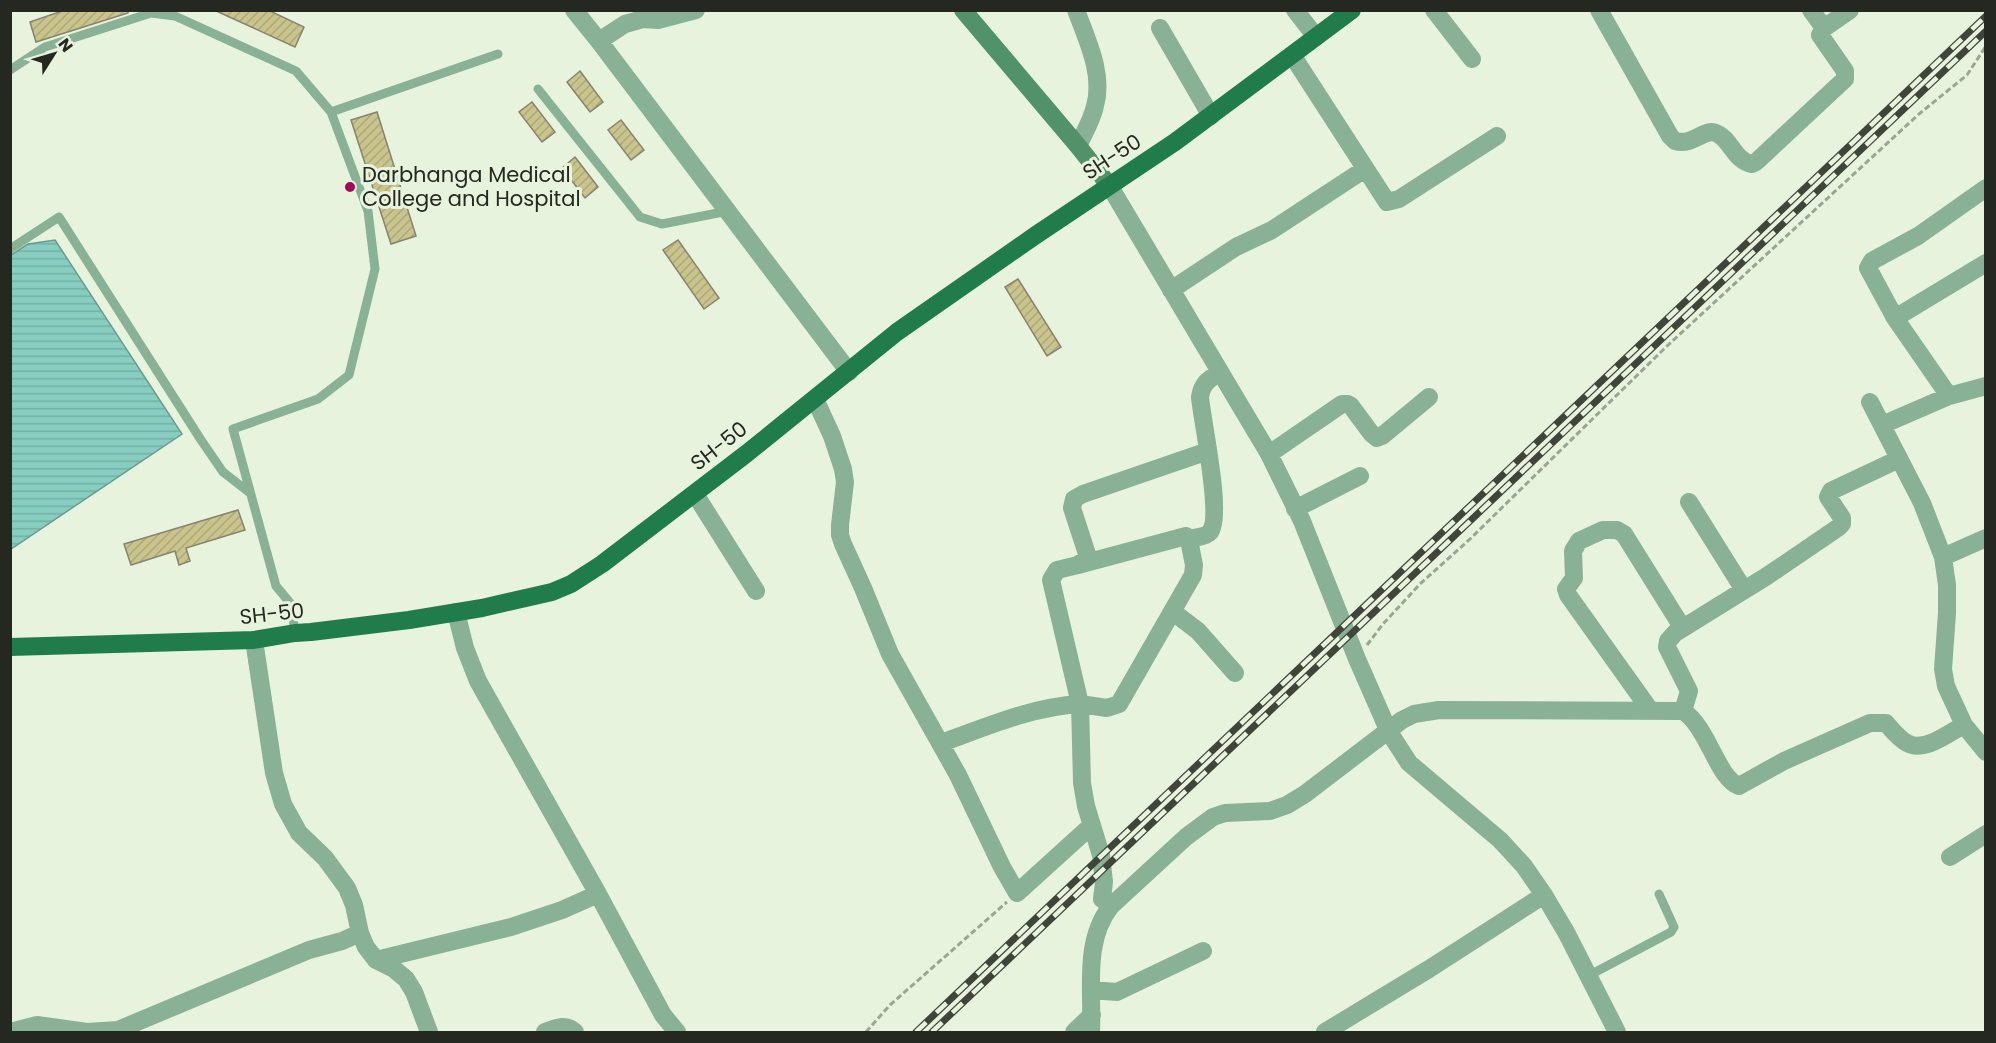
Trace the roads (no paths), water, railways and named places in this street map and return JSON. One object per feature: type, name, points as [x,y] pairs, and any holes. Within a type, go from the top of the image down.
[{"type":"main road","name":"SH-50","points":[[10,647],[254,640],[456,612],[552,592],[571,584],[602,564],[694,494],[897,333],[1109,185],[1175,142],[1352,10]]},
{"type":"street","points":[[574,10],[849,372]]},
{"type":"street","points":[[599,40],[643,15],[658,20],[696,10]]},
{"type":"street","points":[[963,10],[1109,185],[1269,454],[1296,508],[1389,732],[1409,764],[1500,840],[1524,866],[1544,895],[1617,1032]]},
{"type":"street","points":[[1076,10],[1097,72],[1098,89],[1095,108],[1078,146]]},
{"type":"street","points":[[1295,10],[1316,37]]},
{"type":"street","points":[[1434,10],[1472,59]]},
{"type":"street","points":[[1599,10],[1670,136],[1675,141],[1688,142],[1710,132],[1717,133],[1743,162],[1752,164],[1845,79],[1845,71],[1820,35],[1824,28],[1850,10]]},
{"type":"street","points":[[1811,10],[1824,28]]},
{"type":"street","points":[[1160,28],[1211,116]]},
{"type":"street","points":[[1292,55],[1387,202],[1393,202],[1497,136]]},
{"type":"street","points":[[1171,290],[1236,247],[1272,230],[1365,169]]},
{"type":"street","points":[[1949,396],[1895,318],[1869,274],[1869,264],[1918,236],[1986,188]]},
{"type":"street","points":[[1895,318],[1986,263]]},
{"type":"street","points":[[941,743],[1029,712],[1060,705],[1080,704],[1107,708],[1119,704],[1193,575],[1194,565],[1189,540],[1207,535],[1212,529],[1213,494],[1201,409],[1202,387],[1209,379],[1220,373]]},
{"type":"street","points":[[1882,425],[1949,396],[1986,386]]},
{"type":"street","points":[[1269,454],[1342,404],[1351,406],[1377,438],[1429,397]]},
{"type":"street","points":[[815,399],[832,436],[843,470],[845,482],[840,525],[843,544],[890,654],[941,743],[1017,893],[1092,825]]},
{"type":"street","points":[[1870,402],[1922,503],[1943,556],[1947,585],[1943,669],[1946,686],[1964,725],[1986,752]]},
{"type":"street","points":[[1078,565],[1086,560],[1087,554],[1072,508],[1074,499],[1208,451]]},
{"type":"street","points":[[1683,711],[1689,691],[1667,647],[1668,641],[1682,627],[1767,576],[1842,524],[1842,518],[1828,497],[1831,490],[1899,459]]},
{"type":"street","points":[[1296,508],[1360,476]]},
{"type":"street","points":[[694,494],[756,591]]},
{"type":"street","points":[[1689,502],[1743,590]]},
{"type":"street","points":[[1650,710],[1568,595],[1566,589],[1574,578],[1573,551],[1575,546],[1579,541],[1603,530],[1617,530],[1624,534],[1682,627]]},
{"type":"street","points":[[1111,906],[1102,899],[1104,882],[1101,855],[1086,806],[1082,783],[1080,704],[1051,580],[1057,570],[1186,536]]},
{"type":"street","points":[[1943,556],[1986,538]]},
{"type":"street","points":[[456,612],[465,648],[478,681],[663,1015],[677,1032]]},
{"type":"street","points":[[1173,612],[1198,631],[1235,673]]},
{"type":"street","points":[[254,640],[274,773],[282,804],[299,832],[325,858],[347,888],[366,947],[376,960],[394,969],[406,979],[414,992],[429,1032]]},
{"type":"street","points":[[1074,1032],[1092,1024],[1091,990],[1095,934],[1101,918],[1111,906],[1186,837],[1213,817],[1225,813],[1270,811],[1287,805],[1389,732],[1402,720],[1414,714],[1439,710],[1683,711],[1698,724],[1729,780],[1739,786],[1784,761],[1870,723],[1886,723],[1904,742],[1912,746],[1923,746],[1964,725]]},
{"type":"street","points":[[1950,857],[1986,834]]},
{"type":"street","points":[[376,960],[511,927],[562,910],[598,894]]},
{"type":"street","points":[[1325,1032],[1544,895]]},
{"type":"street","points":[[10,1032],[37,1025],[87,1032],[118,1030],[309,950],[342,941],[360,933]]},
{"type":"street","points":[[1091,990],[1117,992],[1203,951]]},
{"type":"street","points":[[545,1032],[563,1026],[575,1032]]},
{"type":"lane","points":[[10,70],[45,47],[151,13],[175,16],[297,71],[331,112],[368,211],[375,269],[348,375],[318,399],[233,429],[276,586],[291,604],[295,633]]},
{"type":"lane","points":[[331,112],[498,54]]},
{"type":"lane","points":[[538,89],[640,217],[662,224],[728,211]]},
{"type":"lane","points":[[10,249],[59,217],[223,472],[250,493]]},
{"type":"lane","points":[[1588,976],[1671,932],[1674,927],[1659,894]]},
{"type":"water","points":[[55,240],[182,434],[11,549],[11,255],[28,244]]},
{"type":"railway","points":[[916,1032],[1986,16]]},
{"type":"railway","points":[[932,1032],[1986,31]]},
{"type":"place","name":"Darbhanga Medical College and Hospital","points":[[350,187]]}]
